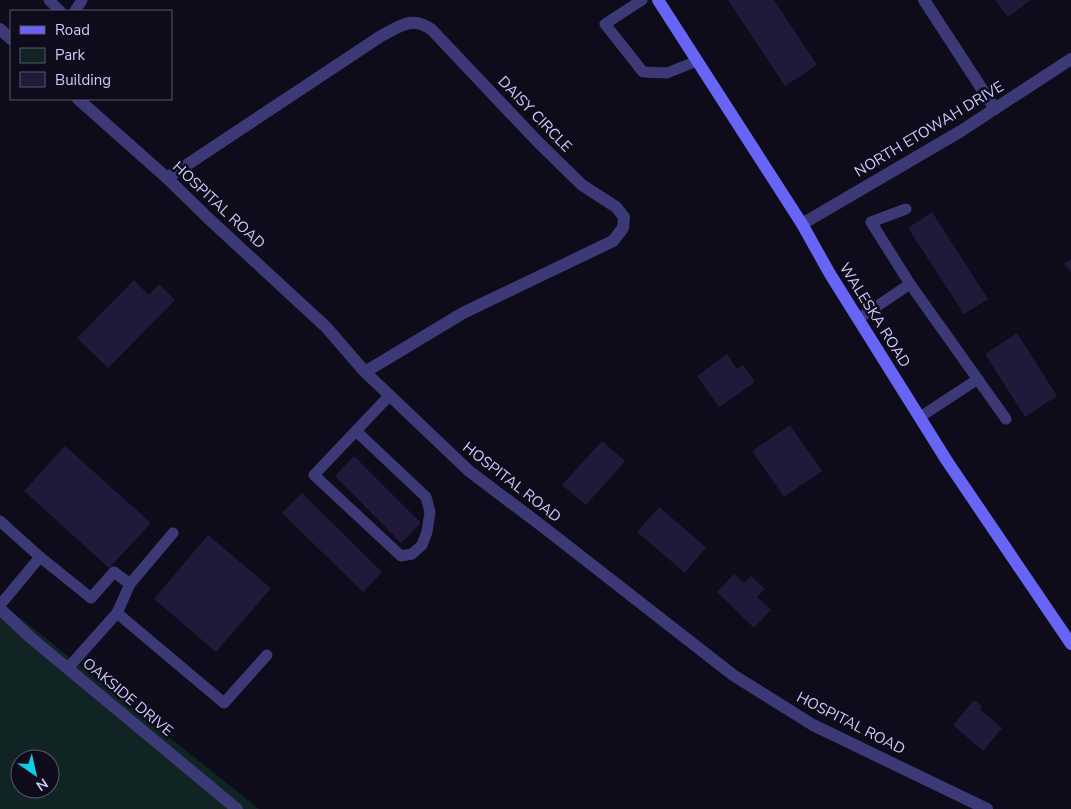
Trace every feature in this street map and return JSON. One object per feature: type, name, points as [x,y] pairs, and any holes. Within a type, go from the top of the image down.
[{"type":"main road","name":"WALESKA ROAD","points":[[658,0],[802,224],[830,274],[947,461],[1071,644]]},
{"type":"street","points":[[924,0],[995,109]]},
{"type":"street","name":"DAISY CIRCLE","points":[[167,178],[381,36],[408,22],[424,23],[538,142],[582,184],[616,207],[624,217],[623,228],[614,240],[463,313],[365,372]]},
{"type":"street","points":[[0,29],[10,38]]},
{"type":"street","name":"NORTH ETOWAH DRIVE","points":[[802,224],[961,131],[1071,59]]},
{"type":"street","name":"HOSPITAL ROAD","points":[[79,100],[167,178],[326,327],[365,372],[469,471],[732,675],[813,725],[986,809]]},
{"type":"street","name":"OAKSIDE DRIVE","points":[[0,609],[237,809]]},
{"type":"lane","points":[[49,0],[59,10]]},
{"type":"lane","points":[[642,0],[605,24],[643,72],[667,73],[697,61]]},
{"type":"lane","points":[[906,209],[871,222],[910,284],[1006,419]]},
{"type":"lane","points":[[858,319],[910,284]]},
{"type":"lane","points":[[920,418],[978,379]]},
{"type":"lane","points":[[356,431],[426,497],[430,512],[427,532],[422,546],[412,554],[401,556],[314,474],[390,395]]},
{"type":"lane","points":[[0,521],[40,557],[91,598],[114,572],[130,584]]},
{"type":"lane","points":[[68,668],[117,613],[130,584],[173,532]]},
{"type":"lane","points":[[0,605],[40,557]]},
{"type":"lane","points":[[117,613],[224,703],[267,654]]},
{"type":"green space","points":[[0,602],[259,809],[0,809]]},
{"type":"building","points":[[728,0],[774,0],[817,65],[785,86]]},
{"type":"building","points":[[995,0],[1031,0],[1008,17]]},
{"type":"building","points":[[932,212],[988,299],[964,314],[908,228]]},
{"type":"building","points":[[1071,259],[1071,272],[1064,264]]},
{"type":"building","points":[[134,280],[149,295],[159,284],[175,300],[108,368],[77,338]]},
{"type":"building","points":[[1017,333],[1057,396],[1025,417],[985,354]]},
{"type":"building","points":[[727,354],[737,369],[743,365],[755,382],[719,407],[697,376]]},
{"type":"building","points":[[790,425],[822,471],[784,497],[752,451]]},
{"type":"building","points":[[602,441],[625,461],[586,505],[562,485]]},
{"type":"building","points":[[65,446],[151,523],[109,568],[24,491]]},
{"type":"building","points":[[354,456],[421,523],[401,543],[335,476]]},
{"type":"building","points":[[302,493],[382,572],[363,592],[282,513]]},
{"type":"building","points":[[659,507],[706,547],[685,573],[637,532]]},
{"type":"building","points":[[208,535],[271,588],[216,652],[154,599]]},
{"type":"building","points":[[734,574],[744,583],[751,576],[765,589],[757,597],[771,610],[754,628],[717,592]]},
{"type":"building","points":[[974,700],[982,706],[980,709],[1002,728],[983,751],[953,725]]}]
